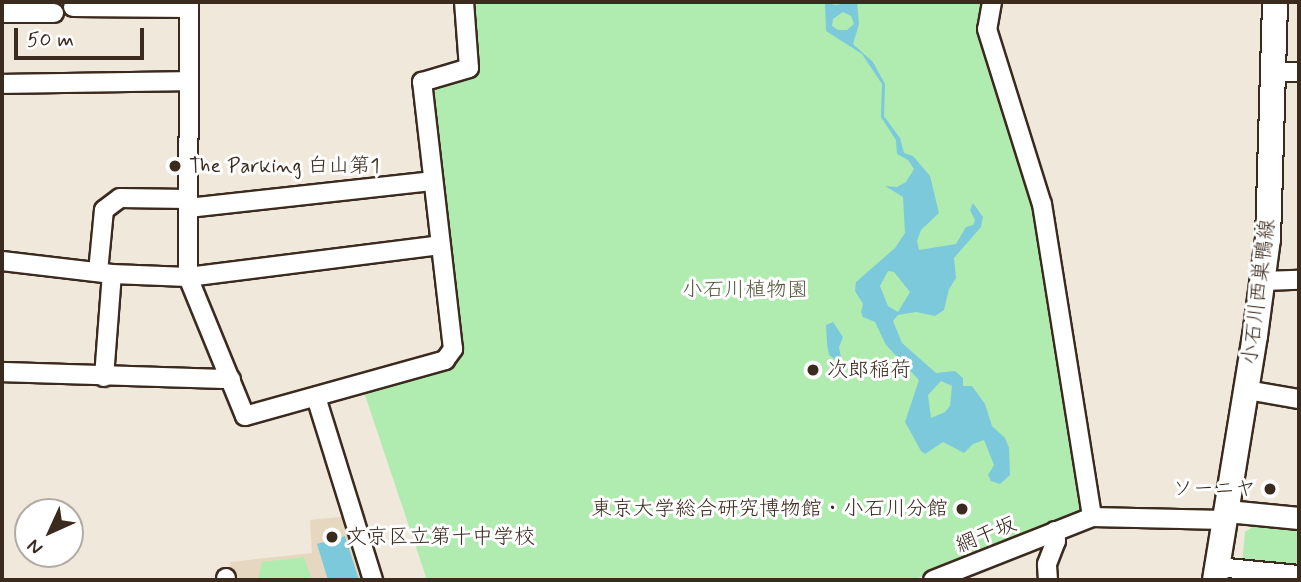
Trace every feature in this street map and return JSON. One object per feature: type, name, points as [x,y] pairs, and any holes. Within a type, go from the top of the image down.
[{"type":"main road","name":"小石川西巣鴨線","points":[[1216,573],[1263,281],[1269,215],[1275,2]]},
{"type":"street","points":[[73,7],[189,5],[188,277],[245,416],[445,360],[453,349],[422,82],[469,68],[464,2]]},
{"type":"street","points":[[992,2],[987,29],[1042,204],[1092,517],[1299,518]]},
{"type":"street","points":[[2,13],[54,13]]},
{"type":"street","points":[[1275,72],[1299,72]]},
{"type":"street","points":[[2,84],[187,81]]},
{"type":"street","points":[[104,377],[104,210],[120,198],[188,203],[432,181]]},
{"type":"street","points":[[2,261],[105,273],[188,277],[440,246]]},
{"type":"street","points":[[1263,281],[1299,280]]},
{"type":"street","points":[[2,372],[231,379]]},
{"type":"street","points":[[1247,390],[1299,399]]},
{"type":"street","points":[[316,397],[373,580]]},
{"type":"street","name":"網干坂","points":[[933,580],[1092,517]]},
{"type":"street","points":[[1048,580],[1047,564],[1056,541],[1055,531]]},
{"type":"street","points":[[1216,573],[1299,575]]},
{"type":"shaded area","name":"文京区立第十中学校","points":[[340,517],[347,521],[366,580],[232,580],[230,562],[312,553],[310,520]]},
{"type":"green space","name":"小石川植物園","points":[[469,2],[982,2],[977,24],[993,84],[1035,196],[1086,509],[970,554],[914,580],[427,580],[364,392],[446,366],[427,84],[473,71]]},
{"type":"green space","points":[[1260,522],[1299,526],[1299,570],[1242,564],[1245,532]]},
{"type":"green space","points":[[304,557],[312,580],[258,580],[262,562]]},
{"type":"water","points":[[825,2],[835,5],[857,2],[859,24],[853,44],[873,62],[885,84],[884,116],[900,138],[904,153],[913,156],[930,176],[939,213],[921,230],[917,241],[919,250],[956,244],[966,227],[973,225],[975,220],[970,210],[973,203],[983,217],[981,227],[954,258],[956,278],[949,289],[944,310],[935,316],[916,312],[898,315],[893,321],[902,343],[936,373],[955,371],[963,378],[963,386],[972,386],[985,404],[992,426],[1005,438],[1009,448],[1010,475],[1000,484],[991,481],[988,475],[994,465],[984,440],[973,444],[964,453],[943,442],[925,454],[921,451],[905,422],[919,380],[886,345],[875,322],[863,317],[861,312],[863,304],[855,291],[856,282],[895,248],[905,233],[903,197],[885,186],[897,187],[906,182],[914,169],[908,160],[897,154],[896,140],[881,117],[882,84],[862,54],[826,31]],"holes":[[[843,12],[851,16],[854,24],[847,30],[838,30],[832,26],[833,19]],[[888,271],[894,272],[910,292],[898,312],[888,306],[880,286]],[[941,381],[952,386],[950,406],[945,412],[931,418],[928,395]]]},
{"type":"water","points":[[833,322],[843,337],[839,347],[841,357],[836,360],[829,355],[827,343],[826,325]]},
{"type":"water","points":[[345,536],[359,580],[328,580],[317,544]]},
{"type":"place","name":"The Parking 白山第1","points":[[175,166]]},
{"type":"place","name":"次郎稲荷","points":[[813,370]]},
{"type":"place","name":"ソーニヤ","points":[[1270,489]]},
{"type":"place","name":"東京大学総合研究博物館・小石川分館","points":[[962,509]]},
{"type":"place","name":"文京区立第十中学校","points":[[332,537]]}]
